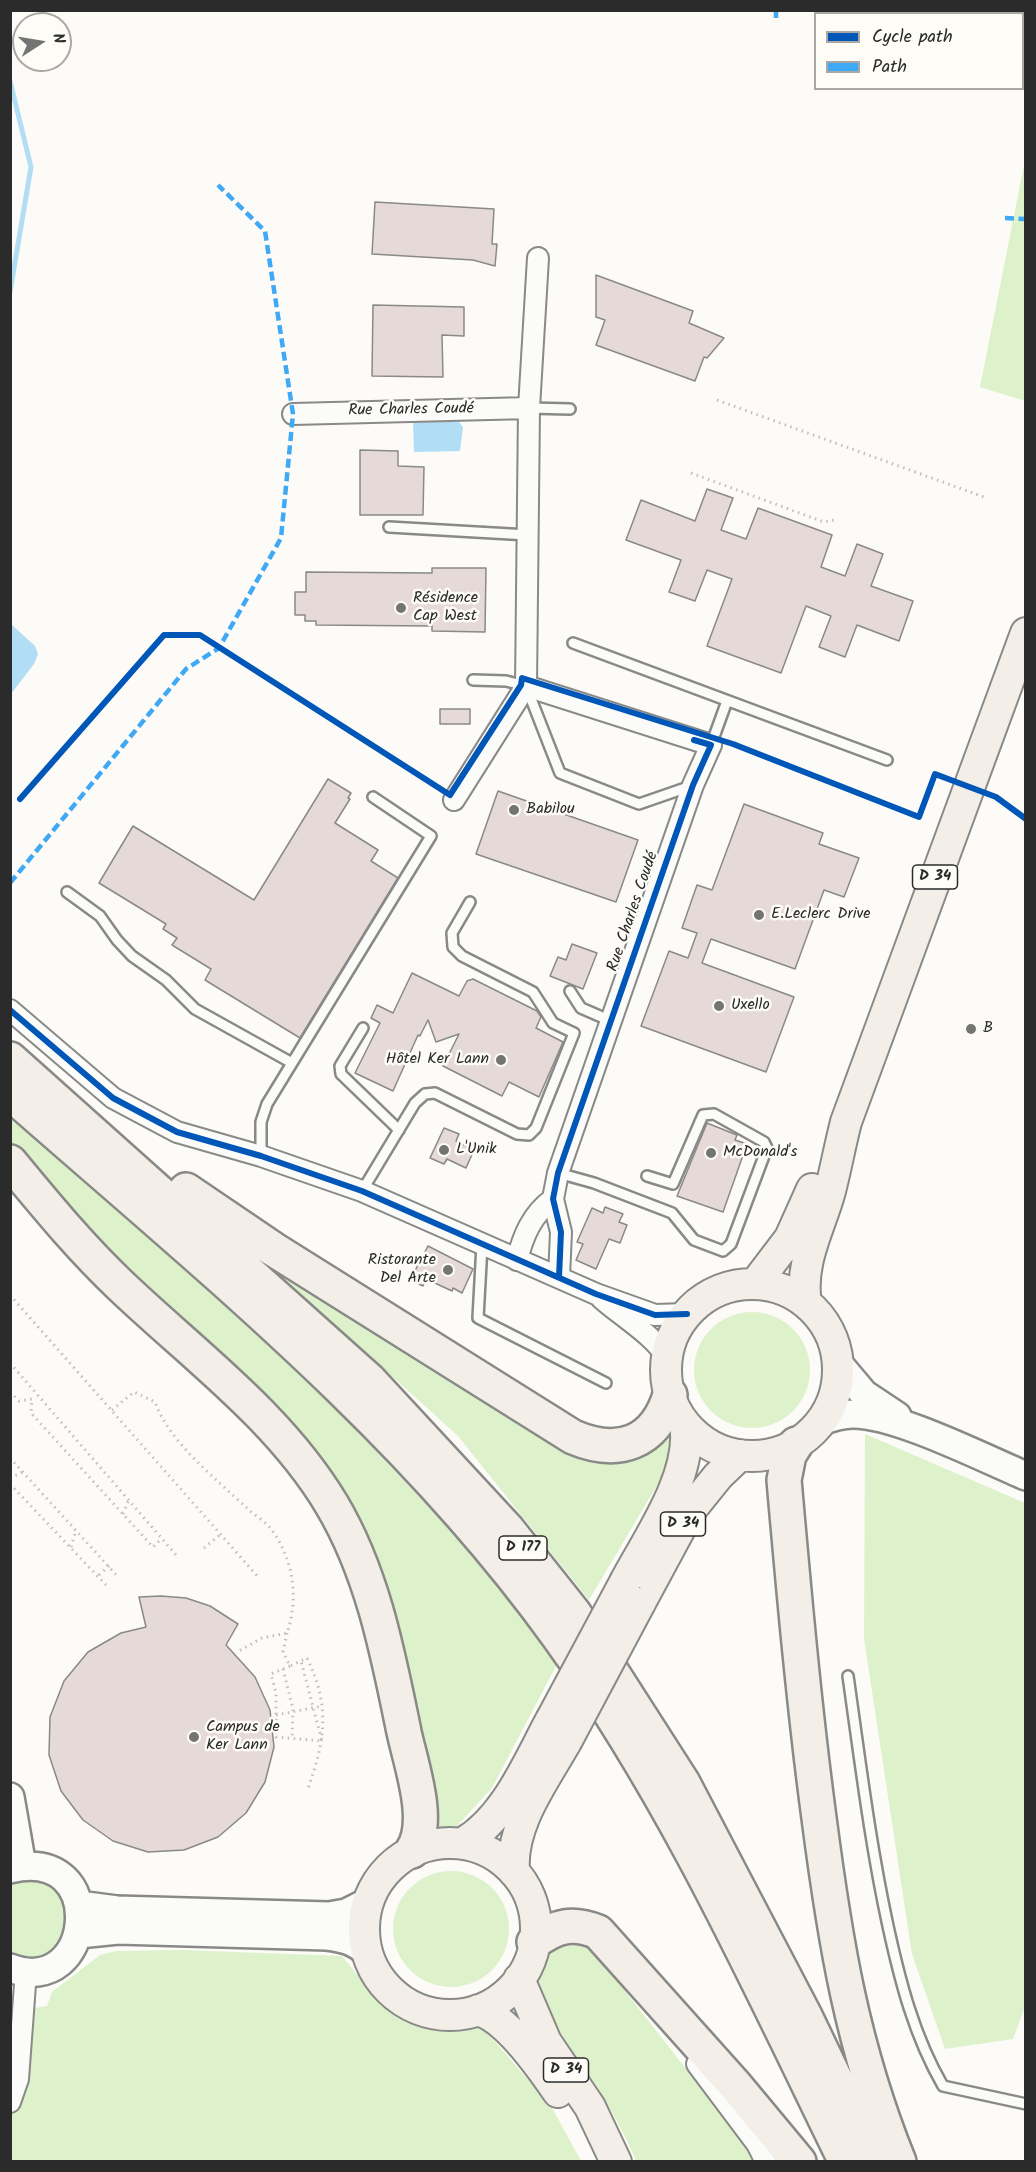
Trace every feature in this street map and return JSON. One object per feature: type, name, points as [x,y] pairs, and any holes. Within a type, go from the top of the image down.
[{"type":"highway","points":[[10,1040],[196,1198],[573,1437],[590,1444],[611,1447],[628,1444],[644,1436],[654,1426],[670,1395]]},
{"type":"highway","name":"D 177","points":[[10,1059],[369,1380],[508,1530],[574,1613],[682,1783],[805,2016],[875,2162]]},
{"type":"highway","name":"D 177","points":[[10,1094],[315,1365],[422,1472],[525,1592],[558,1636],[611,1715],[667,1809],[724,1914],[846,2162]]},
{"type":"highway","points":[[10,1162],[72,1236],[117,1282],[273,1427],[332,1504],[351,1539],[373,1596],[400,1710],[418,1796],[421,1825],[418,1842],[412,1851]]},
{"type":"highway","points":[[796,1444],[789,1455],[784,1480],[807,1732],[832,1921],[858,2047],[899,2162]]},
{"type":"highway","points":[[534,1942],[554,1930],[568,1926],[581,1926],[598,1932],[735,2085],[799,2162]]},
{"type":"main road","name":"D 34","points":[[806,1304],[805,1274],[808,1252],[830,1192],[846,1122],[1026,633]]},
{"type":"main road","name":"D 34","points":[[755,1284],[790,1238],[821,1166],[846,1122]]},
{"type":"main road","points":[[755,1284],[788,1292],[806,1304],[828,1330],[837,1362],[833,1399],[822,1421],[796,1444],[775,1453],[740,1455],[709,1445],[685,1424],[670,1395],[667,1358],[674,1335],[687,1314],[718,1291],[755,1284]]},
{"type":"main road","name":"D 34","points":[[514,1872],[513,1859],[518,1830],[558,1731],[633,1592],[679,1479],[686,1457],[688,1438],[685,1424]]},
{"type":"main road","name":"D 34","points":[[633,1592],[689,1512],[718,1476],[740,1455]]},
{"type":"main road","name":"D 34","points":[[463,1844],[486,1825],[558,1731]]},
{"type":"main road","points":[[437,1844],[463,1844],[491,1854],[514,1872],[532,1905],[534,1942],[526,1967],[508,1992],[478,2010],[444,2014],[410,2005],[384,1984],[368,1953],[364,1919],[368,1902],[385,1872],[412,1851],[437,1844]]},
{"type":"main road","name":"D 34","points":[[519,1979],[546,2042],[590,2107],[616,2162]]},
{"type":"main road","name":"D 34","points":[[478,2010],[488,2013],[520,2043],[556,2089],[601,2162]]},
{"type":"street","points":[[454,800],[526,686],[530,408],[538,258]]},
{"type":"street","name":"Rue Charles Coudé","points":[[293,414],[530,408]]},
{"type":"street","points":[[526,686],[711,745]]},
{"type":"street","name":"Rue Charles Coudé","points":[[559,1277],[561,1232],[553,1199],[558,1173],[693,785],[711,745]]},
{"type":"street","points":[[10,1010],[113,1098],[177,1132],[261,1156],[362,1191],[596,1294],[656,1315],[687,1314]]},
{"type":"street","points":[[517,1260],[529,1226],[541,1208],[553,1199]]},
{"type":"street","points":[[596,1294],[627,1321],[644,1332],[662,1349],[667,1358]]},
{"type":"street","points":[[837,1362],[864,1394],[929,1435]]},
{"type":"street","points":[[822,1421],[843,1414],[871,1416],[929,1435],[1026,1476]]},
{"type":"street","points":[[10,1797],[16,1868],[43,1868],[62,1878],[75,1895],[79,1905],[79,1934],[69,1952],[55,1965],[18,1970],[24,2007],[18,2079],[10,2102]]},
{"type":"street","points":[[79,1905],[117,1910],[329,1916],[346,1913],[368,1902]]},
{"type":"street","points":[[79,1934],[118,1930],[327,1936],[351,1941],[368,1953]]},
{"type":"street","points":[[628,1966],[650,2003],[756,2144],[766,2162]]},
{"type":"lane","points":[[530,408],[570,409]]},
{"type":"lane","points":[[389,527],[528,535]]},
{"type":"lane","points":[[573,643],[887,760]]},
{"type":"lane","points":[[473,680],[506,681],[526,686],[560,773],[639,804],[693,785]]},
{"type":"lane","points":[[711,745],[727,701]]},
{"type":"lane","points":[[261,1156],[261,1122],[267,1104],[431,836],[373,797]]},
{"type":"lane","points":[[67,892],[100,916],[132,956],[166,980],[195,1009],[292,1063]]},
{"type":"lane","points":[[362,1191],[415,1103],[425,1094],[435,1092],[517,1134],[530,1135],[536,1128],[574,1033],[553,1023],[533,992],[462,956],[453,947],[452,933],[470,902]]},
{"type":"lane","points":[[570,992],[581,1008],[611,1021]]},
{"type":"lane","points":[[363,1028],[340,1066],[341,1074],[399,1130]]},
{"type":"lane","points":[[558,1173],[594,1183],[672,1213],[694,1240],[723,1251],[731,1244],[767,1148],[764,1142],[714,1114],[703,1115],[673,1184],[647,1176]]},
{"type":"lane","points":[[482,1245],[478,1318],[606,1383]]},
{"type":"lane","points":[[848,1676],[872,1852],[896,1963],[924,2052],[943,2086],[1026,2104]]},
{"type":"path","points":[[717,400],[984,497]]},
{"type":"path","points":[[691,473],[824,522],[834,520]]},
{"type":"path","points":[[10,1295],[259,1578]]},
{"type":"path","points":[[10,1363],[177,1556]]},
{"type":"path","points":[[10,1392],[19,1401],[32,1399],[38,1394]]},
{"type":"path","points":[[112,1410],[134,1392],[155,1402],[162,1422],[168,1429],[234,1496],[271,1528],[286,1558],[295,1589],[294,1611],[283,1652],[290,1666]]},
{"type":"path","points":[[32,1399],[31,1413],[153,1547],[162,1539]]},
{"type":"path","points":[[10,1458],[119,1578]]},
{"type":"path","points":[[10,1478],[23,1472]]},
{"type":"path","points":[[10,1484],[107,1586]]},
{"type":"path","points":[[123,1514],[129,1499]]},
{"type":"path","points":[[71,1547],[76,1530]]},
{"type":"path","points":[[204,1548],[221,1534]]},
{"type":"path","points":[[98,1576],[109,1566]]},
{"type":"path","points":[[237,1652],[262,1638],[287,1633]]},
{"type":"path","points":[[307,1791],[321,1752],[322,1741],[322,1706],[316,1675],[308,1658],[271,1674],[276,1693],[276,1737],[322,1741]]},
{"type":"path","points":[[301,1661],[322,1741]]},
{"type":"path","points":[[283,1669],[292,1713],[292,1739]]},
{"type":"path","points":[[276,1715],[322,1706]]},
{"type":"green space","points":[[1025,160],[1026,401],[980,387]]},
{"type":"green space","points":[[11,1114],[313,1385],[479,1560],[557,1664],[492,1788],[457,1826],[440,1830],[435,1794],[390,1596],[363,1528],[338,1488],[156,1304],[11,1148]]},
{"type":"green space","points":[[225,1225],[585,1452],[673,1415],[672,1460],[589,1600],[458,1436]]},
{"type":"green space","points":[[752,1312],[774,1316],[793,1329],[806,1348],[810,1370],[806,1392],[793,1411],[774,1424],[752,1428],[730,1424],[711,1411],[698,1392],[694,1370],[698,1348],[711,1329],[730,1316]]},
{"type":"green space","points":[[865,1434],[1025,1503],[1026,2004],[1013,2039],[945,2049],[912,1954],[864,1639]]},
{"type":"green space","points":[[451,1871],[473,1876],[492,1888],[504,1907],[509,1929],[504,1951],[492,1970],[473,1982],[451,1987],[429,1982],[410,1970],[398,1951],[393,1929],[398,1907],[410,1888],[429,1876]]},
{"type":"green space","points":[[22,1881],[44,1884],[59,1894],[66,1909],[66,1926],[60,1941],[48,1953],[32,1957],[11,1952],[10,1886]]},
{"type":"green space","points":[[577,1945],[590,1949],[614,1977],[730,2125],[754,2161],[636,2161],[598,2088],[559,2031],[547,2007],[540,1985],[540,1966],[552,1952]]},
{"type":"green space","points":[[182,1950],[342,1956],[377,1999],[408,2018],[434,2027],[464,2025],[484,2029],[551,2106],[581,2161],[11,2162],[11,2012],[47,2006],[52,1992],[100,1955],[116,1951]]},
{"type":"water","points":[[413,422],[459,422],[463,427],[460,451],[414,452]]},
{"type":"water","points":[[11,624],[35,646],[38,654],[34,664],[11,694]]},
{"type":"building","points":[[375,202],[494,209],[492,244],[497,244],[495,266],[473,260],[372,254]]},
{"type":"building","points":[[596,275],[693,311],[689,323],[724,338],[707,358],[704,357],[695,381],[596,345],[605,320],[596,317]]},
{"type":"building","points":[[373,305],[464,307],[464,336],[442,335],[443,377],[372,376]]},
{"type":"building","points":[[360,450],[398,451],[398,466],[424,467],[423,515],[360,515]]},
{"type":"building","points":[[707,489],[733,498],[721,530],[746,539],[758,508],[832,535],[821,567],[845,576],[857,544],[883,554],[871,586],[913,601],[899,641],[857,625],[845,657],[819,647],[831,616],[806,606],[781,673],[707,646],[732,579],[707,570],[695,601],[669,592],[681,560],[626,540],[641,500],[695,521]]},
{"type":"building","name":"Résidence Cap West","points":[[432,568],[486,568],[485,632],[432,631],[432,626],[316,625],[316,621],[305,621],[305,615],[295,615],[295,592],[306,592],[306,572],[432,573]]},
{"type":"building","points":[[440,709],[470,709],[470,724],[440,724]]},
{"type":"building","points":[[328,779],[351,793],[348,798],[350,799],[335,823],[378,850],[371,861],[398,878],[300,1038],[205,980],[211,969],[172,945],[177,938],[163,929],[166,924],[99,883],[133,826],[254,900]]},
{"type":"building","points":[[498,791],[638,840],[616,902],[476,854]]},
{"type":"building","points":[[744,804],[823,833],[819,844],[859,858],[844,897],[824,890],[795,969],[711,939],[702,963],[794,997],[766,1072],[641,1026],[669,951],[688,958],[697,933],[682,928],[697,885],[712,890]]},
{"type":"building","points":[[572,944],[597,953],[583,989],[550,976],[558,957],[566,960]]},
{"type":"building","points":[[412,973],[459,996],[467,981],[473,979],[537,1011],[541,1017],[536,1028],[563,1042],[539,1097],[509,1082],[502,1096],[443,1066],[459,1034],[436,1042],[428,1020],[420,1036],[418,1035],[393,1091],[355,1073],[380,1023],[371,1018],[377,1005],[393,1013]]},
{"type":"building","name":"McDonald's","points":[[707,1123],[737,1135],[735,1140],[747,1144],[723,1212],[677,1196]]},
{"type":"building","points":[[444,1128],[459,1134],[456,1141],[474,1150],[466,1168],[447,1159],[444,1164],[430,1158]]},
{"type":"building","points":[[605,1207],[623,1214],[619,1222],[627,1225],[620,1243],[609,1239],[596,1269],[576,1260],[583,1244],[577,1242],[592,1208],[603,1213]]},
{"type":"building","points":[[428,1246],[473,1269],[462,1293],[426,1279],[423,1286],[410,1280]]},
{"type":"building","points":[[139,1597],[186,1598],[210,1606],[238,1624],[226,1645],[255,1677],[270,1710],[274,1747],[265,1782],[246,1813],[218,1837],[184,1850],[148,1852],[113,1841],[83,1820],[61,1791],[49,1755],[50,1717],[64,1681],[88,1652],[121,1633],[146,1627]]},
{"type":"waterway","points":[[10,81],[31,167],[10,292]]},
{"type":"marked path","points":[[776,10],[776,18]]},
{"type":"marked path","points":[[10,883],[186,669],[219,648],[281,538],[293,414],[265,231],[218,185]]},
{"type":"marked path","points":[[1005,218],[1026,219]]},
{"type":"cycle path","points":[[20,799],[164,635],[200,635],[450,795],[521,685],[522,678],[733,744],[919,817],[935,774],[996,797],[1026,819]]},
{"type":"cycle path","points":[[559,1277],[561,1232],[553,1199],[558,1173],[693,785],[711,745],[694,740]]},
{"type":"cycle path","points":[[10,1010],[113,1098],[177,1132],[261,1156],[362,1191],[596,1294],[655,1315],[687,1314]]},
{"type":"place","name":"Résidence Cap West","points":[[401,608]]},
{"type":"place","name":"Babilou","points":[[514,810]]},
{"type":"place","name":"E.Leclerc Drive","points":[[759,915]]},
{"type":"place","name":"Uxello","points":[[719,1006]]},
{"type":"place","name":"B","points":[[971,1029]]},
{"type":"place","name":"Hôtel Ker Lann","points":[[501,1060]]},
{"type":"place","name":"L'Unik","points":[[444,1150]]},
{"type":"place","name":"McDonald's","points":[[711,1153]]},
{"type":"place","name":"Ristorante Del Arte","points":[[448,1270]]},
{"type":"place","name":"Campus de Ker Lann","points":[[194,1737]]}]
